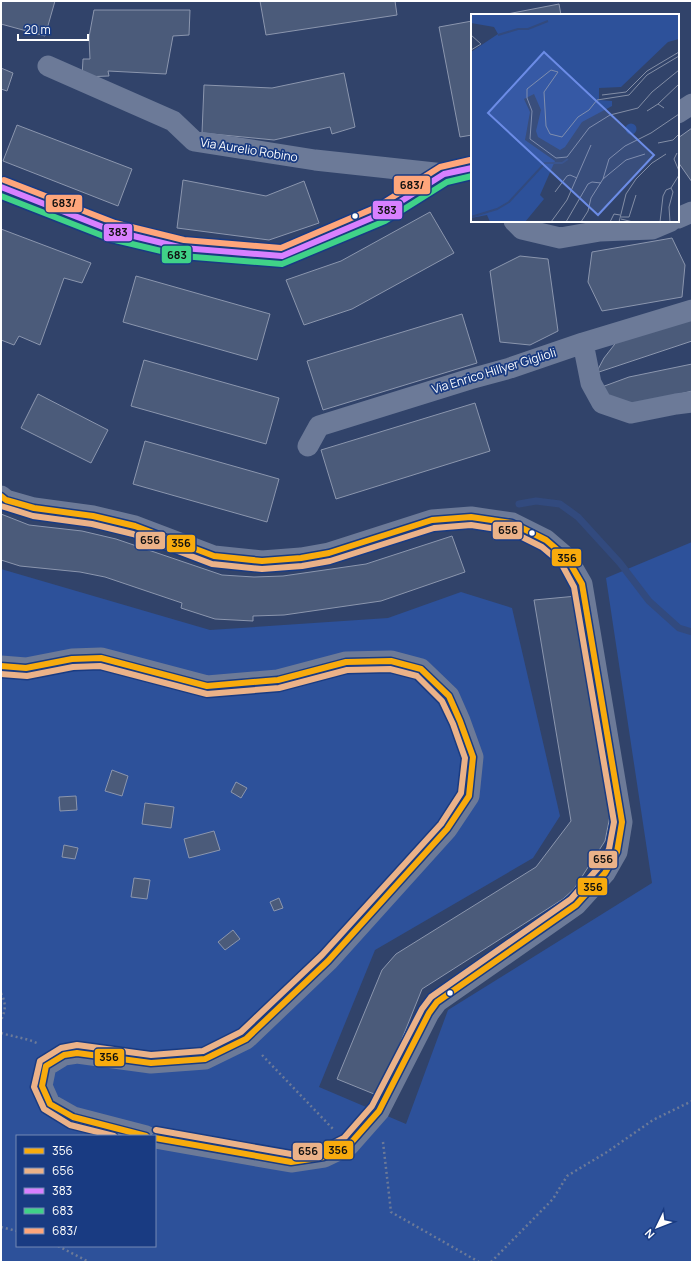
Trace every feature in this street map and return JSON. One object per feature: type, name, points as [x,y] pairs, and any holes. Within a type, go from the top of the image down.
[{"type":"street","name":"Via Aurelio Robino","points":[[48,66],[173,120],[194,141],[316,160],[444,174],[471,168]]},
{"type":"street","points":[[679,112],[692,104]]},
{"type":"street","name":"Via Aurelio Robino","points":[[1,187],[113,232],[183,248],[282,256],[381,214],[444,174]]},
{"type":"street","points":[[679,218],[692,212]]},
{"type":"street","points":[[515,222],[522,229],[560,238],[600,231],[652,229],[669,222]]},
{"type":"street","name":"Via Enrico Hillyer Giglioli","points":[[308,446],[319,426],[463,381],[510,368],[583,343],[692,310]]},
{"type":"street","points":[[583,343],[591,383],[602,403],[631,413],[692,402]]},
{"type":"street","points":[[1,496],[6,500],[34,508],[93,516],[135,526],[214,556],[262,560],[301,558],[329,554],[432,520],[472,517],[512,523],[546,540],[567,558],[582,584],[622,822],[617,852],[605,873],[576,905],[437,1002],[430,1012],[379,1111],[349,1145],[324,1158],[291,1162],[156,1138]]},
{"type":"street","points":[[1,666],[26,668],[72,659],[101,658],[207,686],[278,680],[346,662],[391,661],[421,669],[449,696],[460,721],[473,758],[469,796],[447,830],[328,961],[246,1039],[205,1059],[151,1063],[77,1053],[64,1055],[46,1066],[42,1086],[50,1104],[73,1117],[142,1135]]},
{"type":"path","points":[[1,993],[5,1000],[5,1011],[1,1020]]},
{"type":"path","points":[[1,1033],[14,1037],[30,1039],[64,1055]]},
{"type":"path","points":[[246,1039],[349,1145]]},
{"type":"path","points":[[491,1262],[553,1199],[567,1176],[607,1152],[653,1120],[692,1101]]},
{"type":"path","points":[[379,1111],[391,1212],[479,1262]]},
{"type":"path","points":[[1,1226],[16,1231]]},
{"type":"path","points":[[60,1247],[89,1262]]},
{"type":"shaded area","points":[[692,542],[692,1262],[1,1262],[1,569],[210,630],[388,618],[461,592],[512,608],[560,816],[533,858],[375,950],[319,1087],[406,1124],[448,1010],[652,883],[606,578]]},
{"type":"building","points":[[1,1],[55,1],[45,36],[1,24]]},
{"type":"building","points":[[260,1],[395,1],[397,15],[266,35]]},
{"type":"building","points":[[559,4],[561,14],[507,14]]},
{"type":"building","points":[[94,10],[190,10],[189,35],[173,36],[166,74],[108,71],[109,76],[82,77],[83,59],[90,59],[89,37]]},
{"type":"building","points":[[471,21],[471,135],[460,137],[439,27]]},
{"type":"building","points":[[1,68],[13,73],[7,91],[1,89]]},
{"type":"building","points":[[344,73],[355,127],[332,134],[330,127],[274,140],[202,133],[204,85],[272,88]]},
{"type":"building","points":[[17,125],[132,169],[118,206],[3,161]]},
{"type":"building","points":[[692,128],[692,182],[679,163],[679,137]]},
{"type":"building","points":[[183,180],[266,196],[304,181],[319,223],[269,240],[177,228]]},
{"type":"building","points":[[430,212],[454,253],[352,309],[304,325],[286,280],[341,261]]},
{"type":"building","points":[[1,229],[91,263],[82,283],[64,278],[40,345],[19,336],[14,345],[1,340]]},
{"type":"building","points":[[672,238],[685,265],[682,297],[602,311],[588,282],[592,252]]},
{"type":"building","points":[[520,256],[548,259],[558,331],[530,345],[500,342],[490,271]]},
{"type":"building","points":[[136,276],[270,314],[257,360],[123,322]]},
{"type":"building","points":[[462,314],[477,363],[323,410],[307,361]]},
{"type":"building","points":[[692,317],[692,341],[596,373],[604,358],[618,340]]},
{"type":"building","points":[[144,360],[279,398],[266,444],[131,406]]},
{"type":"building","points":[[692,364],[692,391],[635,405],[614,404],[599,388],[629,377]]},
{"type":"building","points":[[38,394],[108,430],[91,463],[21,428]]},
{"type":"building","points":[[475,403],[490,451],[336,499],[321,450]]},
{"type":"building","points":[[145,441],[279,479],[267,522],[133,484]]},
{"type":"building","points":[[1,514],[29,525],[82,531],[116,539],[222,575],[254,577],[283,576],[366,564],[452,536],[465,572],[381,601],[284,615],[253,616],[253,621],[215,619],[181,608],[182,603],[105,577],[80,572],[20,566],[1,560]]},
{"type":"building","points":[[577,596],[610,816],[605,841],[574,889],[563,899],[422,989],[379,1096],[337,1079],[382,970],[396,954],[536,867],[571,821],[534,600]]},
{"type":"building","points":[[112,770],[128,776],[122,796],[105,791]]},
{"type":"building","points":[[236,782],[247,788],[241,798],[231,792]]},
{"type":"building","points":[[76,796],[77,810],[60,811],[59,797]]},
{"type":"building","points":[[145,803],[174,807],[171,828],[142,824]]},
{"type":"building","points":[[214,831],[220,850],[189,858],[184,839]]},
{"type":"building","points":[[64,845],[78,848],[75,859],[62,857]]},
{"type":"building","points":[[134,878],[150,880],[147,899],[131,897]]},
{"type":"building","points":[[279,898],[283,908],[274,911],[270,902]]},
{"type":"building","points":[[233,930],[240,939],[225,950],[218,942]]},
{"type":"waterway","points":[[519,504],[536,501],[560,504],[578,517],[620,563],[649,601],[679,628],[692,632]]},
{"type":"transit line","name":"683/","points":[[4,180],[115,223],[184,240],[281,248],[377,207],[440,167],[470,160]]},
{"type":"transit line","name":"383","points":[[1,187],[113,231],[183,248],[282,256],[381,214],[444,174],[471,168]]},
{"type":"transit line","name":"683","points":[[1,196],[111,239],[182,256],[282,264],[385,221],[447,182],[471,176]]},
{"type":"transit line","name":"356","points":[[1,496],[6,500],[34,508],[93,516],[135,526],[214,556],[262,561],[301,558],[329,553],[432,520],[471,517],[512,523],[546,540],[567,558],[582,584],[622,822],[617,852],[605,873],[576,905],[437,1002],[429,1013],[379,1111],[349,1145],[324,1157],[291,1162],[156,1138]]},
{"type":"transit line","name":"656","points":[[1,506],[33,516],[92,524],[133,534],[212,564],[262,569],[302,566],[330,561],[434,528],[471,525],[510,531],[542,547],[561,563],[574,587],[614,822],[609,849],[598,868],[571,899],[431,997],[422,1009],[372,1106],[344,1138],[322,1149],[291,1154],[156,1130]]},
{"type":"transit line","name":"356","points":[[1,666],[26,668],[72,659],[101,658],[207,686],[278,680],[346,662],[391,661],[421,669],[449,696],[473,757],[469,796],[447,829],[328,961],[246,1039],[205,1059],[151,1063],[77,1053],[64,1055],[46,1066],[42,1086],[50,1104],[73,1117],[142,1135]]},
{"type":"transit line","name":"656","points":[[1,674],[27,676],[73,667],[100,666],[207,694],[279,688],[347,670],[390,669],[417,676],[442,701],[453,724],[465,758],[461,793],[441,824],[322,955],[241,1032],[203,1051],[151,1055],[77,1045],[61,1048],[40,1061],[34,1087],[44,1109],[70,1125],[110,1135]]}]
